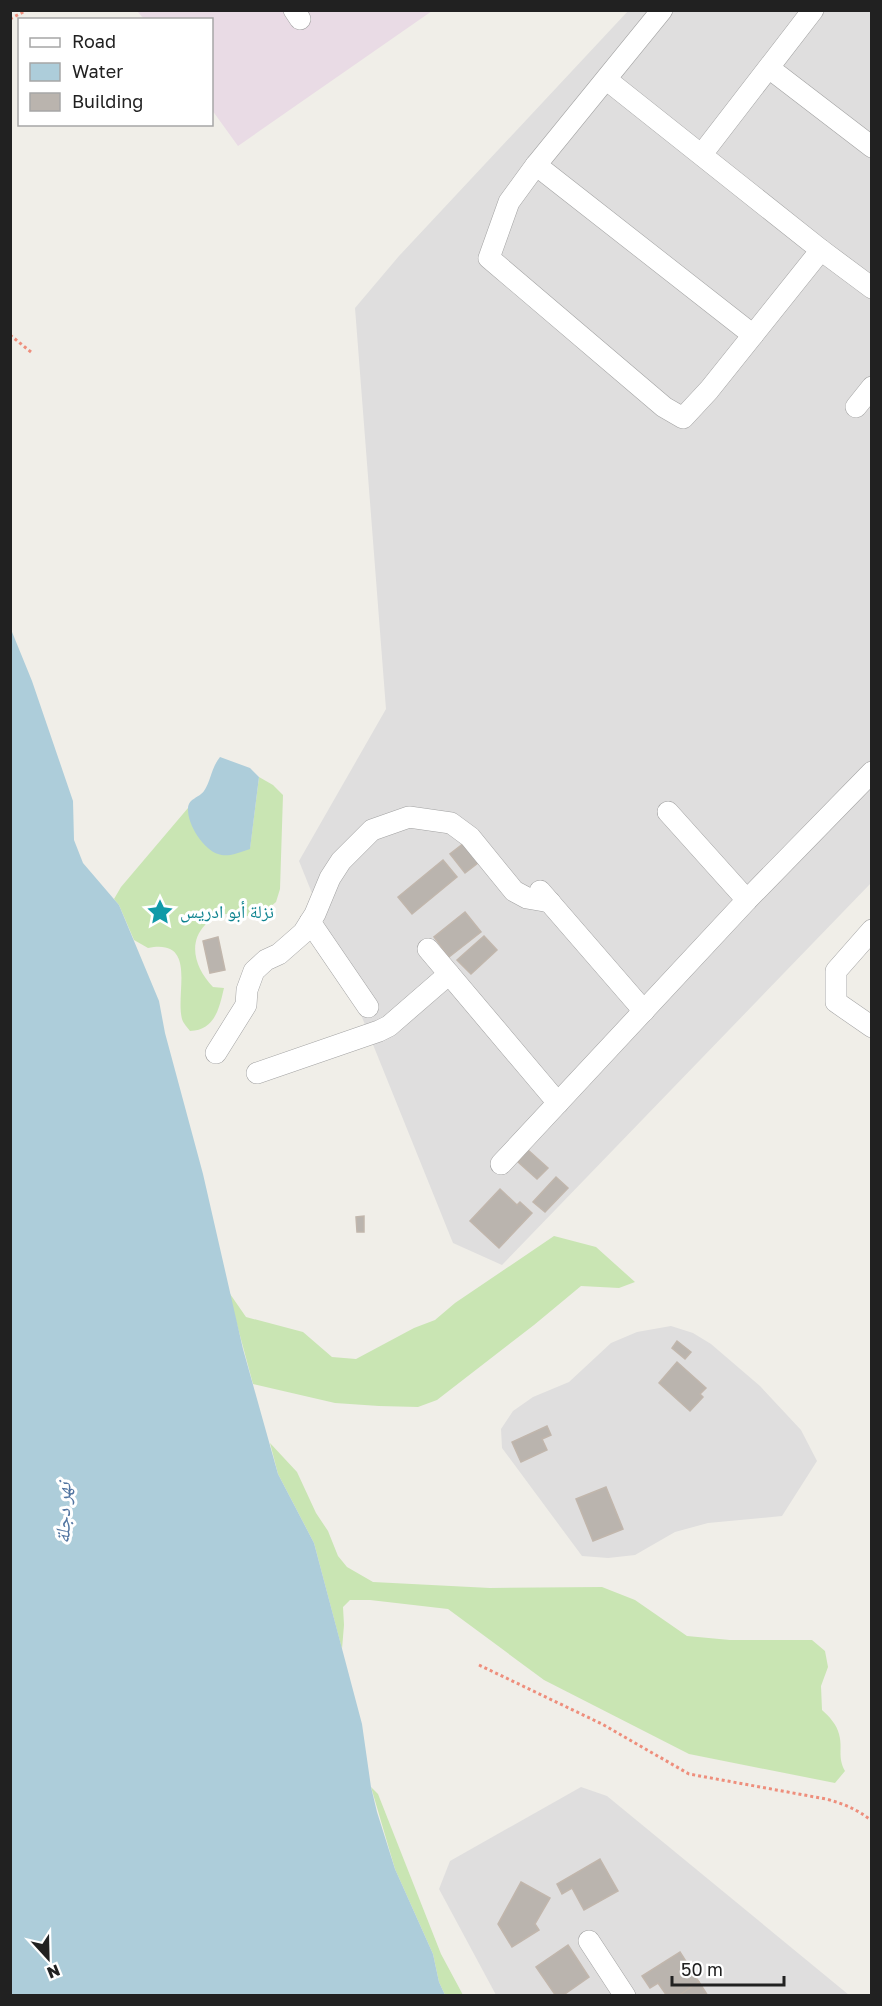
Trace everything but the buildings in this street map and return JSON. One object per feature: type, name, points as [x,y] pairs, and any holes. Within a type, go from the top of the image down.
[{"type":"street","points":[[662,10],[536,165],[509,202],[489,258],[664,407],[683,418],[709,390],[821,250]]},
{"type":"street","points":[[702,154],[813,10]]},
{"type":"street","points":[[769,68],[872,147]]},
{"type":"street","points":[[607,80],[872,288]]},
{"type":"street","points":[[536,165],[753,336]]},
{"type":"street","points":[[856,407],[872,387]]},
{"type":"street","points":[[501,1164],[747,900],[872,772]]},
{"type":"street","points":[[668,812],[747,900]]},
{"type":"street","points":[[216,1053],[246,1005],[254,971],[303,933],[340,861],[372,830],[409,817],[451,823],[470,837],[514,891],[527,898],[544,895],[644,1011]]},
{"type":"street","points":[[310,922],[368,1007]]},
{"type":"street","points":[[872,930],[836,971],[836,1002],[872,1027]]},
{"type":"street","points":[[428,949],[558,1103]]},
{"type":"street","points":[[257,1073],[389,1026],[450,974]]},
{"type":"street","points":[[589,1941],[625,1995]]},
{"type":"path","points":[[10,19],[27,10]]},
{"type":"path","points":[[10,335],[32,352]]},
{"type":"path","points":[[479,1665],[602,1724],[689,1774],[846,1804],[872,1821]]},
{"type":"shaded area","points":[[137,11],[432,11],[238,146],[213,111],[213,18],[143,18]]},
{"type":"shaded area","points":[[628,11],[871,11],[871,883],[502,1265],[453,1243],[299,861],[386,709],[355,308],[399,256]]},
{"type":"shaded area","points":[[671,1326],[693,1333],[711,1344],[760,1386],[801,1430],[817,1461],[782,1516],[708,1523],[675,1532],[635,1555],[608,1558],[582,1556],[502,1448],[501,1429],[513,1411],[533,1397],[569,1382],[611,1343],[637,1332]]},
{"type":"shaded area","points":[[581,1787],[607,1796],[849,1995],[496,1995],[439,1889],[450,1861]]},
{"type":"green space","points":[[259,777],[273,785],[283,795],[280,889],[276,902],[257,918],[231,914],[215,916],[199,932],[195,948],[198,964],[213,987],[224,988],[218,1011],[214,1017],[205,1027],[190,1031],[182,1019],[179,959],[173,951],[164,947],[148,948],[134,940],[119,905],[114,899],[121,887],[188,808],[190,818],[250,848]]},
{"type":"green space","points":[[554,1236],[596,1247],[635,1282],[619,1288],[581,1286],[437,1400],[418,1407],[335,1403],[253,1384],[228,1291],[246,1317],[303,1332],[332,1357],[356,1359],[414,1328],[435,1320],[455,1303]]},
{"type":"green space","points":[[270,1443],[297,1472],[316,1513],[328,1531],[338,1556],[347,1567],[373,1582],[490,1588],[602,1587],[635,1600],[687,1636],[730,1640],[812,1640],[825,1651],[828,1667],[821,1686],[822,1710],[838,1731],[841,1761],[845,1771],[835,1783],[689,1754],[544,1680],[448,1609],[370,1600],[350,1600],[343,1607],[342,1649],[314,1543],[278,1474]]},
{"type":"green space","points":[[371,1787],[378,1794],[441,1954],[463,1995],[445,1995],[439,1982],[433,1954],[395,1869]]},
{"type":"water","name":"نهر دجلة","points":[[10,627],[32,681],[73,801],[74,840],[83,863],[119,905],[159,1001],[165,1033],[203,1174],[243,1349],[278,1474],[314,1543],[362,1724],[377,1812],[395,1869],[433,1954],[439,1982],[445,1995],[11,1995]]},
{"type":"water","points":[[220,757],[250,768],[259,777],[250,849],[226,855],[218,854],[207,847],[197,835],[188,814],[190,802],[204,791]]},
{"type":"place","name":"نزلة أبو ادريس","points":[[160,912]]}]
